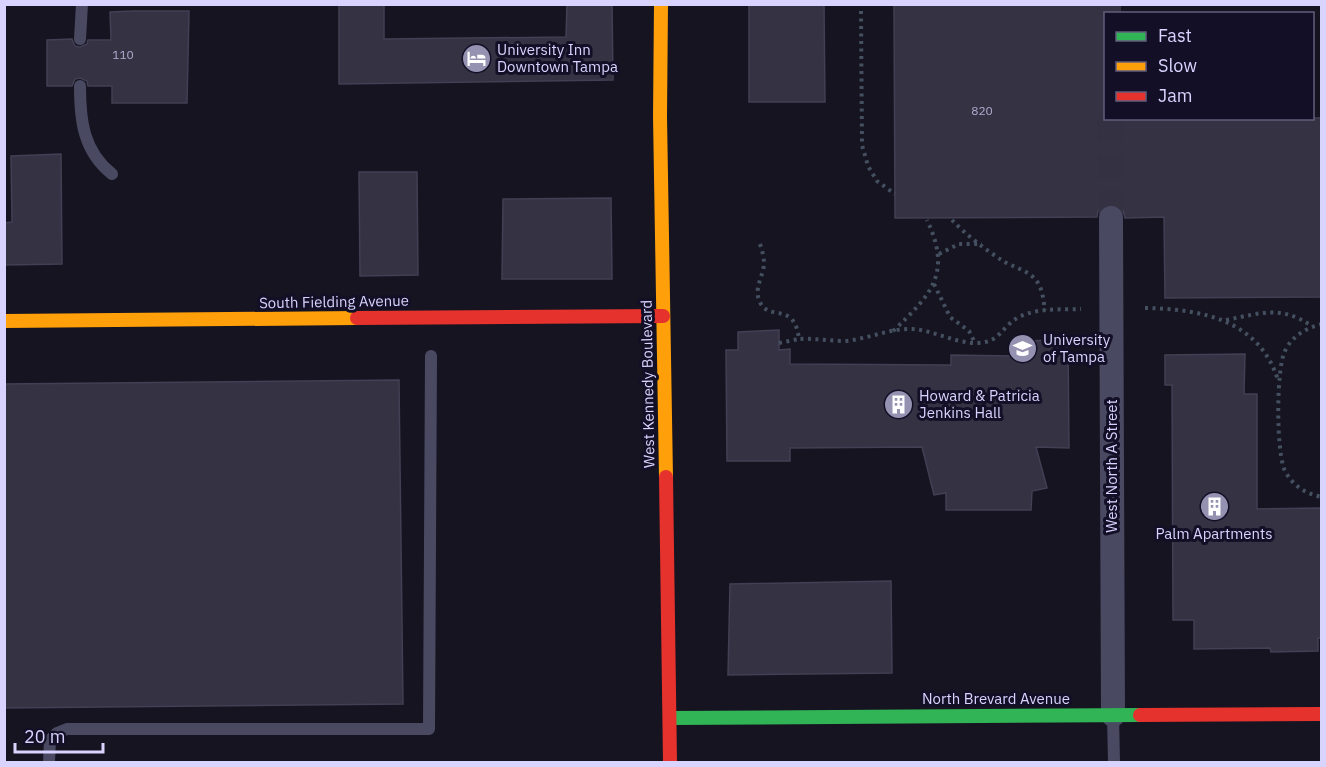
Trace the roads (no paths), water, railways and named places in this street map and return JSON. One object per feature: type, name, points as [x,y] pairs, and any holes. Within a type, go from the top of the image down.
[{"type":"street","name":"West Kennedy Boulevard","points":[[661,4],[660,116],[670,762]]},
{"type":"street","name":"West North A Street","points":[[1111,218],[1113,715]]},
{"type":"street","name":"South Fielding Avenue","points":[[4,321],[663,316]]},
{"type":"street","name":"North Brevard Avenue","points":[[670,718],[1322,714]]},
{"type":"lane","points":[[80,39],[82,4]]},
{"type":"lane","points":[[80,86],[82,126],[87,141],[96,158],[112,174]]},
{"type":"lane","points":[[49,762],[50,740],[57,733],[68,729],[429,729],[431,356]]},
{"type":"lane","points":[[1113,715],[1114,762]]},
{"type":"tunnel","points":[[1109,4],[1109,12]]},
{"type":"tunnel","points":[[1110,120],[1111,218]]},
{"type":"place","name":"University Inn Downtown Tampa","points":[[476,59]]},
{"type":"place","name":"University of Tampa","points":[[1022,349]]},
{"type":"place","name":"Howard & Patricia Jenkins Hall","points":[[898,405]]},
{"type":"place","name":"Palm Apartments","points":[[1214,507]]}]
